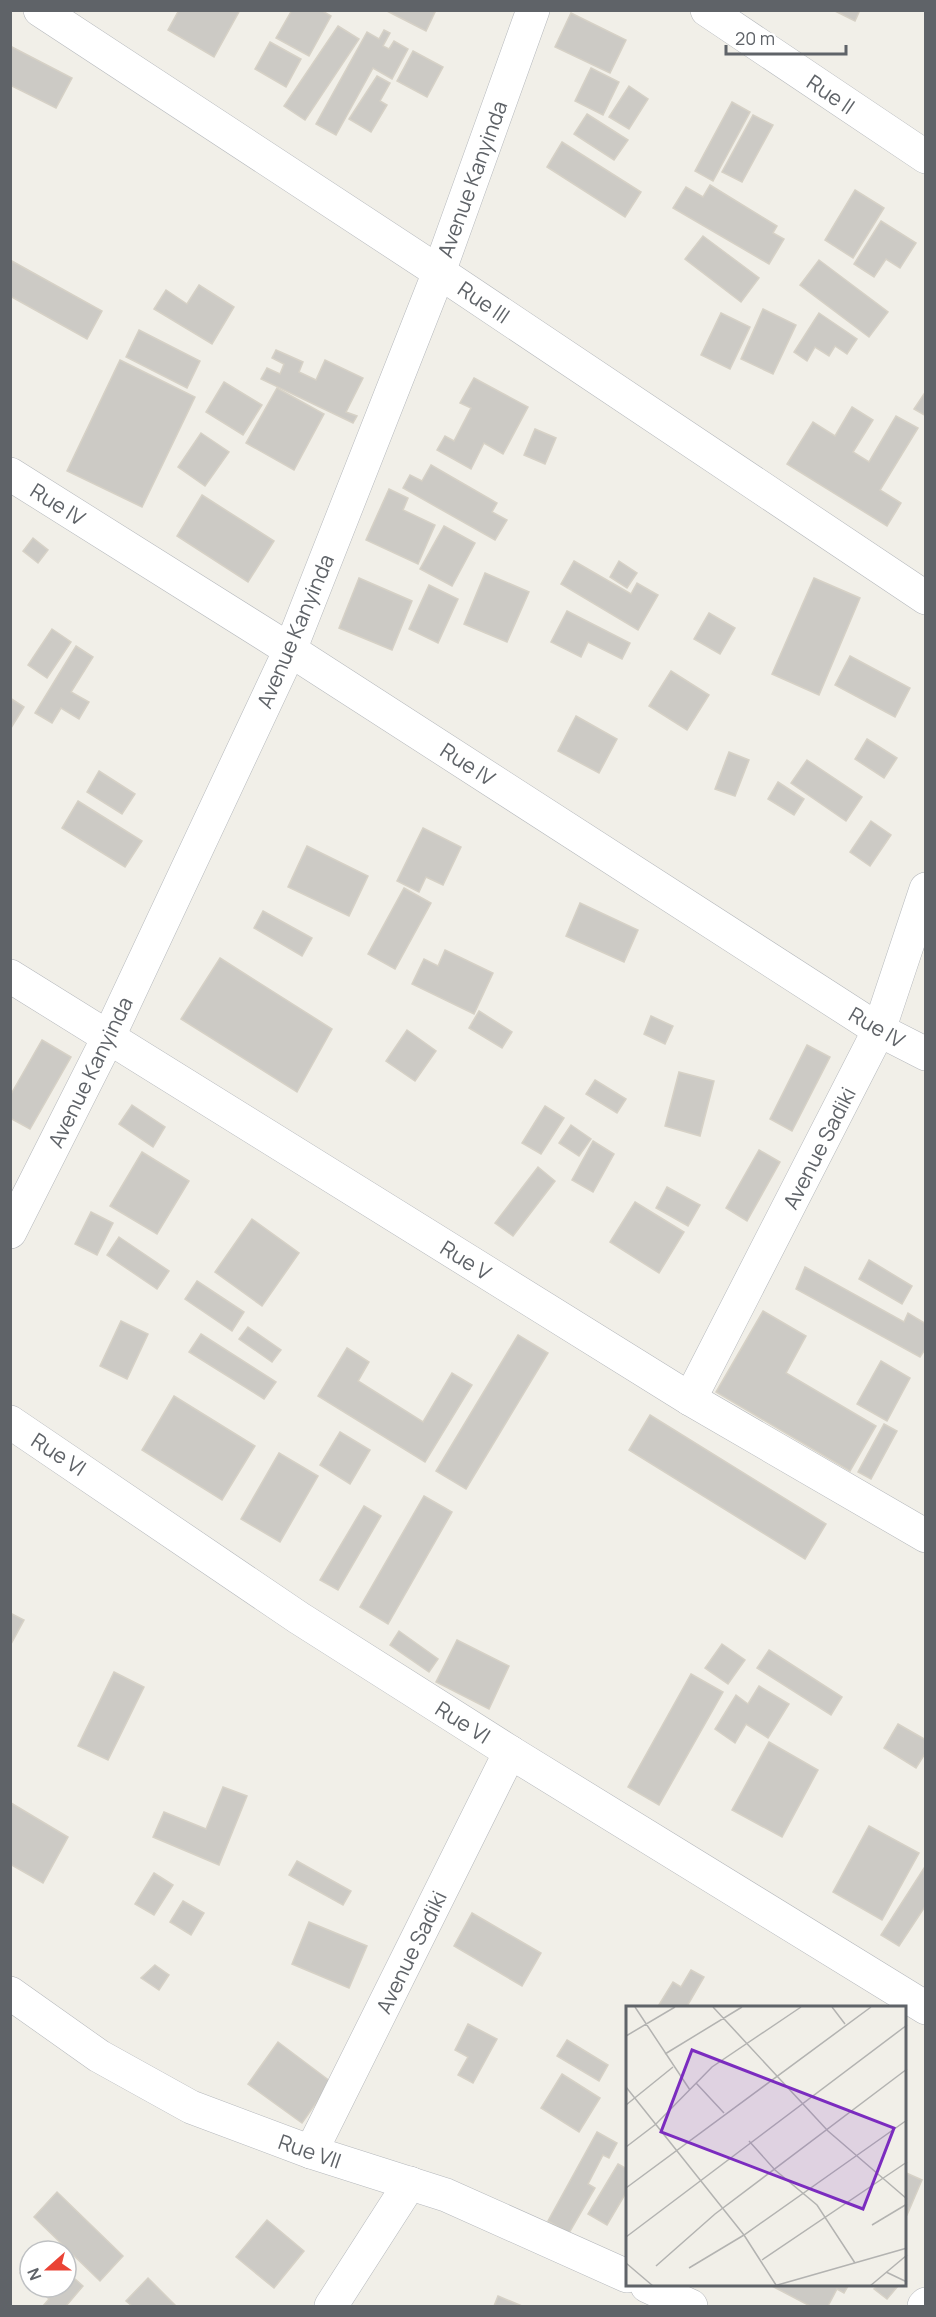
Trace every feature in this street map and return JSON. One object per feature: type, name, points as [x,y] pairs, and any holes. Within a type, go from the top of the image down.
[{"type":"street","name":"Rue III","points":[[40,10],[439,272],[926,598]]},
{"type":"street","name":"Avenue Kanyinda","points":[[10,1232],[108,1038],[290,650],[439,272],[533,10]]},
{"type":"street","name":"Rue II","points":[[707,10],[926,157]]},
{"type":"street","name":"Rue IV","points":[[10,474],[290,650],[879,1030],[926,1054]]},
{"type":"street","name":"Avenue Sadiki","points":[[690,1399],[879,1030],[926,889]]},
{"type":"street","name":"Rue V","points":[[10,976],[690,1399],[926,1536]]},
{"type":"street","name":"Rue VI","points":[[10,1422],[299,1618],[510,1752],[926,2008]]},
{"type":"street","name":"Avenue Sadiki","points":[[311,2152],[510,1752]]},
{"type":"street","name":"Rue VII","points":[[10,1993],[99,2056],[190,2107],[311,2152],[410,2183],[496,2215],[626,2276]]},
{"type":"street","points":[[331,2307],[410,2183]]},
{"type":"street","points":[[649,2287],[691,2307]]},
{"type":"building","points":[[179,10],[240,10],[214,57],[168,30]]},
{"type":"building","points":[[292,10],[321,10],[331,16],[309,56],[276,38]]},
{"type":"building","points":[[385,10],[436,10],[426,31]]},
{"type":"building","points":[[833,10],[860,10],[855,21]]},
{"type":"building","points":[[571,13],[626,40],[610,73],[555,47]]},
{"type":"building","points":[[338,26],[359,39],[305,120],[284,106]]},
{"type":"building","points":[[384,30],[390,33],[383,46],[389,49],[394,41],[408,49],[392,79],[373,68],[336,135],[316,124],[367,32],[379,39]]},
{"type":"building","points":[[270,42],[301,59],[286,87],[255,69]]},
{"type":"building","points":[[10,46],[72,78],[56,108],[10,85]]},
{"type":"building","points":[[413,51],[443,67],[427,97],[397,81]]},
{"type":"building","points":[[591,68],[619,82],[603,115],[575,101]]},
{"type":"building","points":[[377,76],[390,83],[380,101],[387,105],[371,132],[349,119]]},
{"type":"building","points":[[629,86],[648,99],[629,129],[609,117]]},
{"type":"building","points":[[732,102],[750,112],[713,181],[695,171]]},
{"type":"building","points":[[587,114],[628,140],[614,160],[574,134]]},
{"type":"building","points":[[753,115],[773,125],[742,182],[722,172]]},
{"type":"building","points":[[562,142],[641,192],[625,217],[547,167]]},
{"type":"building","points":[[710,185],[777,226],[773,233],[784,239],[769,264],[673,208],[686,187],[703,197]]},
{"type":"building","points":[[855,190],[884,208],[853,258],[825,240]]},
{"type":"building","points":[[881,221],[916,243],[900,268],[886,259],[874,277],[854,264]]},
{"type":"building","points":[[703,236],[759,278],[741,302],[685,259]]},
{"type":"building","points":[[10,260],[102,311],[87,339],[10,296]]},
{"type":"building","points":[[819,260],[888,312],[869,337],[800,285]]},
{"type":"building","points":[[199,285],[234,307],[212,344],[154,309],[166,290],[187,304]]},
{"type":"building","points":[[763,309],[796,325],[773,374],[741,359]]},
{"type":"building","points":[[721,313],[750,327],[730,369],[701,355]]},
{"type":"building","points":[[819,313],[857,339],[847,354],[835,346],[829,356],[815,347],[807,361],[794,352]]},
{"type":"building","points":[[139,330],[200,361],[187,388],[126,357]]},
{"type":"building","points":[[276,350],[303,362],[299,372],[316,380],[325,360],[363,378],[346,412],[357,416],[353,423],[261,379],[267,368],[280,374],[284,364],[272,358]]},
{"type":"building","points":[[120,360],[195,397],[142,507],[67,471]]},
{"type":"building","points":[[474,378],[528,407],[503,454],[484,443],[471,469],[437,450],[445,436],[454,441],[471,408],[460,403]]},
{"type":"building","points":[[224,382],[262,405],[243,435],[206,412]]},
{"type":"building","points":[[277,388],[324,414],[294,470],[246,443]]},
{"type":"building","points":[[926,391],[926,416],[914,409]]},
{"type":"building","points":[[852,407],[873,420],[853,452],[869,462],[896,416],[918,428],[880,490],[901,503],[887,526],[787,464],[813,422],[835,436]]},
{"type":"building","points":[[535,429],[556,438],[545,464],[524,455]]},
{"type":"building","points":[[201,433],[229,452],[205,486],[178,467]]},
{"type":"building","points":[[431,465],[497,503],[492,512],[507,520],[495,540],[403,488],[410,475],[422,481]]},
{"type":"building","points":[[389,489],[408,498],[403,510],[435,525],[418,564],[366,540]]},
{"type":"building","points":[[202,495],[274,541],[248,582],[177,536]]},
{"type":"building","points":[[444,526],[475,543],[452,586],[420,569]]},
{"type":"building","points":[[33,538],[48,550],[38,563],[23,551]]},
{"type":"building","points":[[574,561],[631,594],[637,583],[658,595],[638,630],[561,584]]},
{"type":"building","points":[[619,561],[637,573],[627,588],[610,577]]},
{"type":"building","points":[[485,573],[529,592],[507,642],[464,624]]},
{"type":"building","points":[[359,578],[412,601],[392,650],[339,628]]},
{"type":"building","points":[[814,578],[860,598],[819,695],[772,674]]},
{"type":"building","points":[[429,585],[458,599],[438,643],[409,629]]},
{"type":"building","points":[[567,611],[630,643],[622,659],[588,642],[581,657],[551,642]]},
{"type":"building","points":[[709,613],[735,628],[720,654],[694,639]]},
{"type":"building","points":[[52,629],[71,642],[47,678],[28,665]]},
{"type":"building","points":[[76,646],[93,657],[71,692],[89,702],[79,719],[61,708],[52,723],[35,713]]},
{"type":"building","points":[[850,656],[910,688],[895,717],[835,685]]},
{"type":"building","points":[[671,671],[709,695],[687,730],[649,706]]},
{"type":"building","points":[[10,698],[24,707],[11,728],[10,728]]},
{"type":"building","points":[[576,716],[617,739],[599,773],[558,751]]},
{"type":"building","points":[[867,739],[897,758],[884,778],[855,759]]},
{"type":"building","points":[[729,752],[749,760],[735,796],[715,789]]},
{"type":"building","points":[[807,760],[862,797],[846,821],[791,783]]},
{"type":"building","points":[[99,771],[135,794],[122,814],[87,792]]},
{"type":"building","points":[[778,782],[804,799],[794,815],[768,799]]},
{"type":"building","points":[[78,801],[142,841],[125,867],[62,828]]},
{"type":"building","points":[[871,821],[891,835],[870,866],[850,852]]},
{"type":"building","points":[[423,828],[461,847],[443,885],[426,877],[419,892],[397,881]]},
{"type":"building","points":[[307,846],[368,876],[349,916],[288,887]]},
{"type":"building","points":[[404,888],[431,903],[395,969],[368,954]]},
{"type":"building","points":[[580,903],[638,930],[624,962],[566,936]]},
{"type":"building","points":[[263,911],[312,938],[302,956],[254,928]]},
{"type":"building","points":[[445,950],[493,973],[474,1014],[412,984],[424,959],[438,966]]},
{"type":"building","points":[[220,958],[332,1029],[297,1092],[181,1019]]},
{"type":"building","points":[[479,1011],[512,1032],[502,1048],[469,1028]]},
{"type":"building","points":[[651,1016],[673,1026],[665,1044],[644,1034]]},
{"type":"building","points":[[407,1030],[436,1051],[415,1081],[386,1061]]},
{"type":"building","points":[[42,1040],[71,1057],[30,1129],[10,1118],[10,1096]]},
{"type":"building","points":[[807,1045],[830,1057],[792,1131],[770,1119]]},
{"type":"building","points":[[679,1072],[714,1081],[700,1136],[665,1126]]},
{"type":"building","points":[[595,1080],[626,1099],[617,1113],[586,1094]]},
{"type":"building","points":[[132,1105],[165,1127],[153,1147],[119,1124]]},
{"type":"building","points":[[545,1106],[564,1118],[541,1154],[522,1143]]},
{"type":"building","points":[[571,1125],[591,1139],[579,1156],[559,1143]]},
{"type":"building","points":[[593,1141],[614,1154],[593,1192],[572,1180]]},
{"type":"building","points":[[759,1150],[780,1162],[747,1221],[726,1208]]},
{"type":"building","points":[[142,1152],[189,1181],[157,1234],[110,1206]]},
{"type":"building","points":[[538,1167],[555,1181],[513,1236],[495,1223]]},
{"type":"building","points":[[667,1187],[700,1205],[688,1226],[656,1208]]},
{"type":"building","points":[[635,1202],[684,1232],[659,1273],[610,1242]]},
{"type":"building","points":[[91,1212],[113,1223],[97,1255],[75,1244]]},
{"type":"building","points":[[252,1219],[299,1253],[262,1306],[215,1272]]},
{"type":"building","points":[[119,1237],[169,1271],[157,1289],[107,1255]]},
{"type":"building","points":[[869,1260],[912,1286],[902,1304],[859,1279]]},
{"type":"building","points":[[805,1267],[904,1322],[908,1313],[926,1324],[926,1348],[920,1357],[796,1289]]},
{"type":"building","points":[[197,1281],[244,1312],[232,1331],[185,1299]]},
{"type":"building","points":[[763,1311],[806,1336],[786,1373],[876,1426],[850,1471],[716,1392]]},
{"type":"building","points":[[121,1321],[148,1334],[127,1379],[100,1366]]},
{"type":"building","points":[[248,1327],[281,1350],[272,1362],[239,1339]]},
{"type":"building","points":[[201,1334],[276,1382],[264,1399],[189,1352]]},
{"type":"building","points":[[518,1335],[548,1353],[466,1489],[436,1471]]},
{"type":"building","points":[[347,1348],[369,1362],[358,1381],[423,1422],[452,1373],[472,1385],[425,1462],[318,1396]]},
{"type":"building","points":[[881,1361],[910,1378],[887,1421],[857,1404]]},
{"type":"building","points":[[174,1396],[255,1446],[222,1500],[142,1450]]},
{"type":"building","points":[[650,1415],[826,1524],[805,1559],[629,1450]]},
{"type":"building","points":[[884,1424],[897,1431],[871,1479],[858,1472]]},
{"type":"building","points":[[340,1432],[370,1450],[350,1484],[320,1465]]},
{"type":"building","points":[[279,1453],[318,1476],[280,1542],[241,1519]]},
{"type":"building","points":[[424,1496],[452,1512],[388,1624],[360,1607]]},
{"type":"building","points":[[364,1506],[381,1516],[338,1590],[320,1580]]},
{"type":"building","points":[[10,1613],[24,1620],[10,1646]]},
{"type":"building","points":[[399,1631],[438,1659],[429,1672],[390,1645]]},
{"type":"building","points":[[457,1640],[509,1666],[489,1709],[436,1682]]},
{"type":"building","points":[[722,1644],[745,1660],[728,1684],[705,1668]]},
{"type":"building","points":[[769,1650],[842,1697],[831,1715],[757,1668]]},
{"type":"building","points":[[114,1672],[144,1687],[108,1760],[78,1746]]},
{"type":"building","points":[[691,1674],[723,1692],[659,1805],[628,1787]]},
{"type":"building","points":[[759,1686],[789,1704],[768,1738],[746,1724],[735,1743],[715,1729],[736,1695],[748,1704]]},
{"type":"building","points":[[898,1724],[926,1740],[926,1752],[916,1768],[884,1748]]},
{"type":"building","points":[[769,1742],[818,1770],[782,1837],[732,1810]]},
{"type":"building","points":[[223,1787],[247,1796],[219,1865],[153,1837],[164,1812],[206,1829]]},
{"type":"building","points":[[11,1803],[68,1837],[43,1883],[10,1864]]},
{"type":"building","points":[[869,1826],[919,1853],[882,1920],[833,1892]]},
{"type":"building","points":[[297,1861],[351,1891],[343,1905],[289,1875]]},
{"type":"building","points":[[926,1865],[926,1905],[899,1946],[881,1935]]},
{"type":"building","points":[[154,1873],[173,1885],[154,1915],[135,1904]]},
{"type":"building","points":[[183,1901],[204,1913],[191,1935],[170,1922]]},
{"type":"building","points":[[472,1913],[541,1953],[522,1986],[454,1946]]},
{"type":"building","points":[[309,1922],[367,1946],[349,1988],[292,1964]]},
{"type":"building","points":[[155,1965],[169,1975],[159,1990],[141,1978]]},
{"type":"building","points":[[691,1970],[704,1977],[687,2006],[658,2006],[673,1982],[681,1987]]},
{"type":"building","points":[[468,2024],[497,2039],[473,2083],[458,2075],[468,2057],[455,2050]]},
{"type":"building","points":[[567,2040],[608,2065],[599,2081],[557,2056]]},
{"type":"building","points":[[278,2042],[331,2082],[302,2123],[248,2084]]},
{"type":"building","points":[[562,2074],[600,2098],[579,2132],[541,2108]]},
{"type":"building","points":[[597,2132],[617,2143],[609,2158],[603,2155],[588,2184],[595,2188],[569,2233],[548,2221]]},
{"type":"building","points":[[618,2164],[626,2168],[626,2193],[607,2225],[588,2214]]},
{"type":"building","points":[[906,2173],[922,2180],[906,2215]]},
{"type":"building","points":[[57,2192],[123,2256],[100,2281],[78,2260],[78,2239],[57,2239],[34,2217]]},
{"type":"building","points":[[267,2220],[304,2251],[274,2288],[236,2257]]},
{"type":"building","points":[[148,2278],[176,2306],[132,2306],[126,2301]]},
{"type":"building","points":[[78,2282],[83,2286],[78,2292]]},
{"type":"building","points":[[774,2287],[847,2287],[844,2293],[837,2289],[828,2306],[810,2306]]},
{"type":"building","points":[[876,2287],[897,2287],[887,2299],[874,2289]]},
{"type":"building","points":[[498,2296],[522,2306],[494,2306]]},
{"type":"building","points":[[49,2299],[72,2299],[66,2306],[43,2306]]}]
